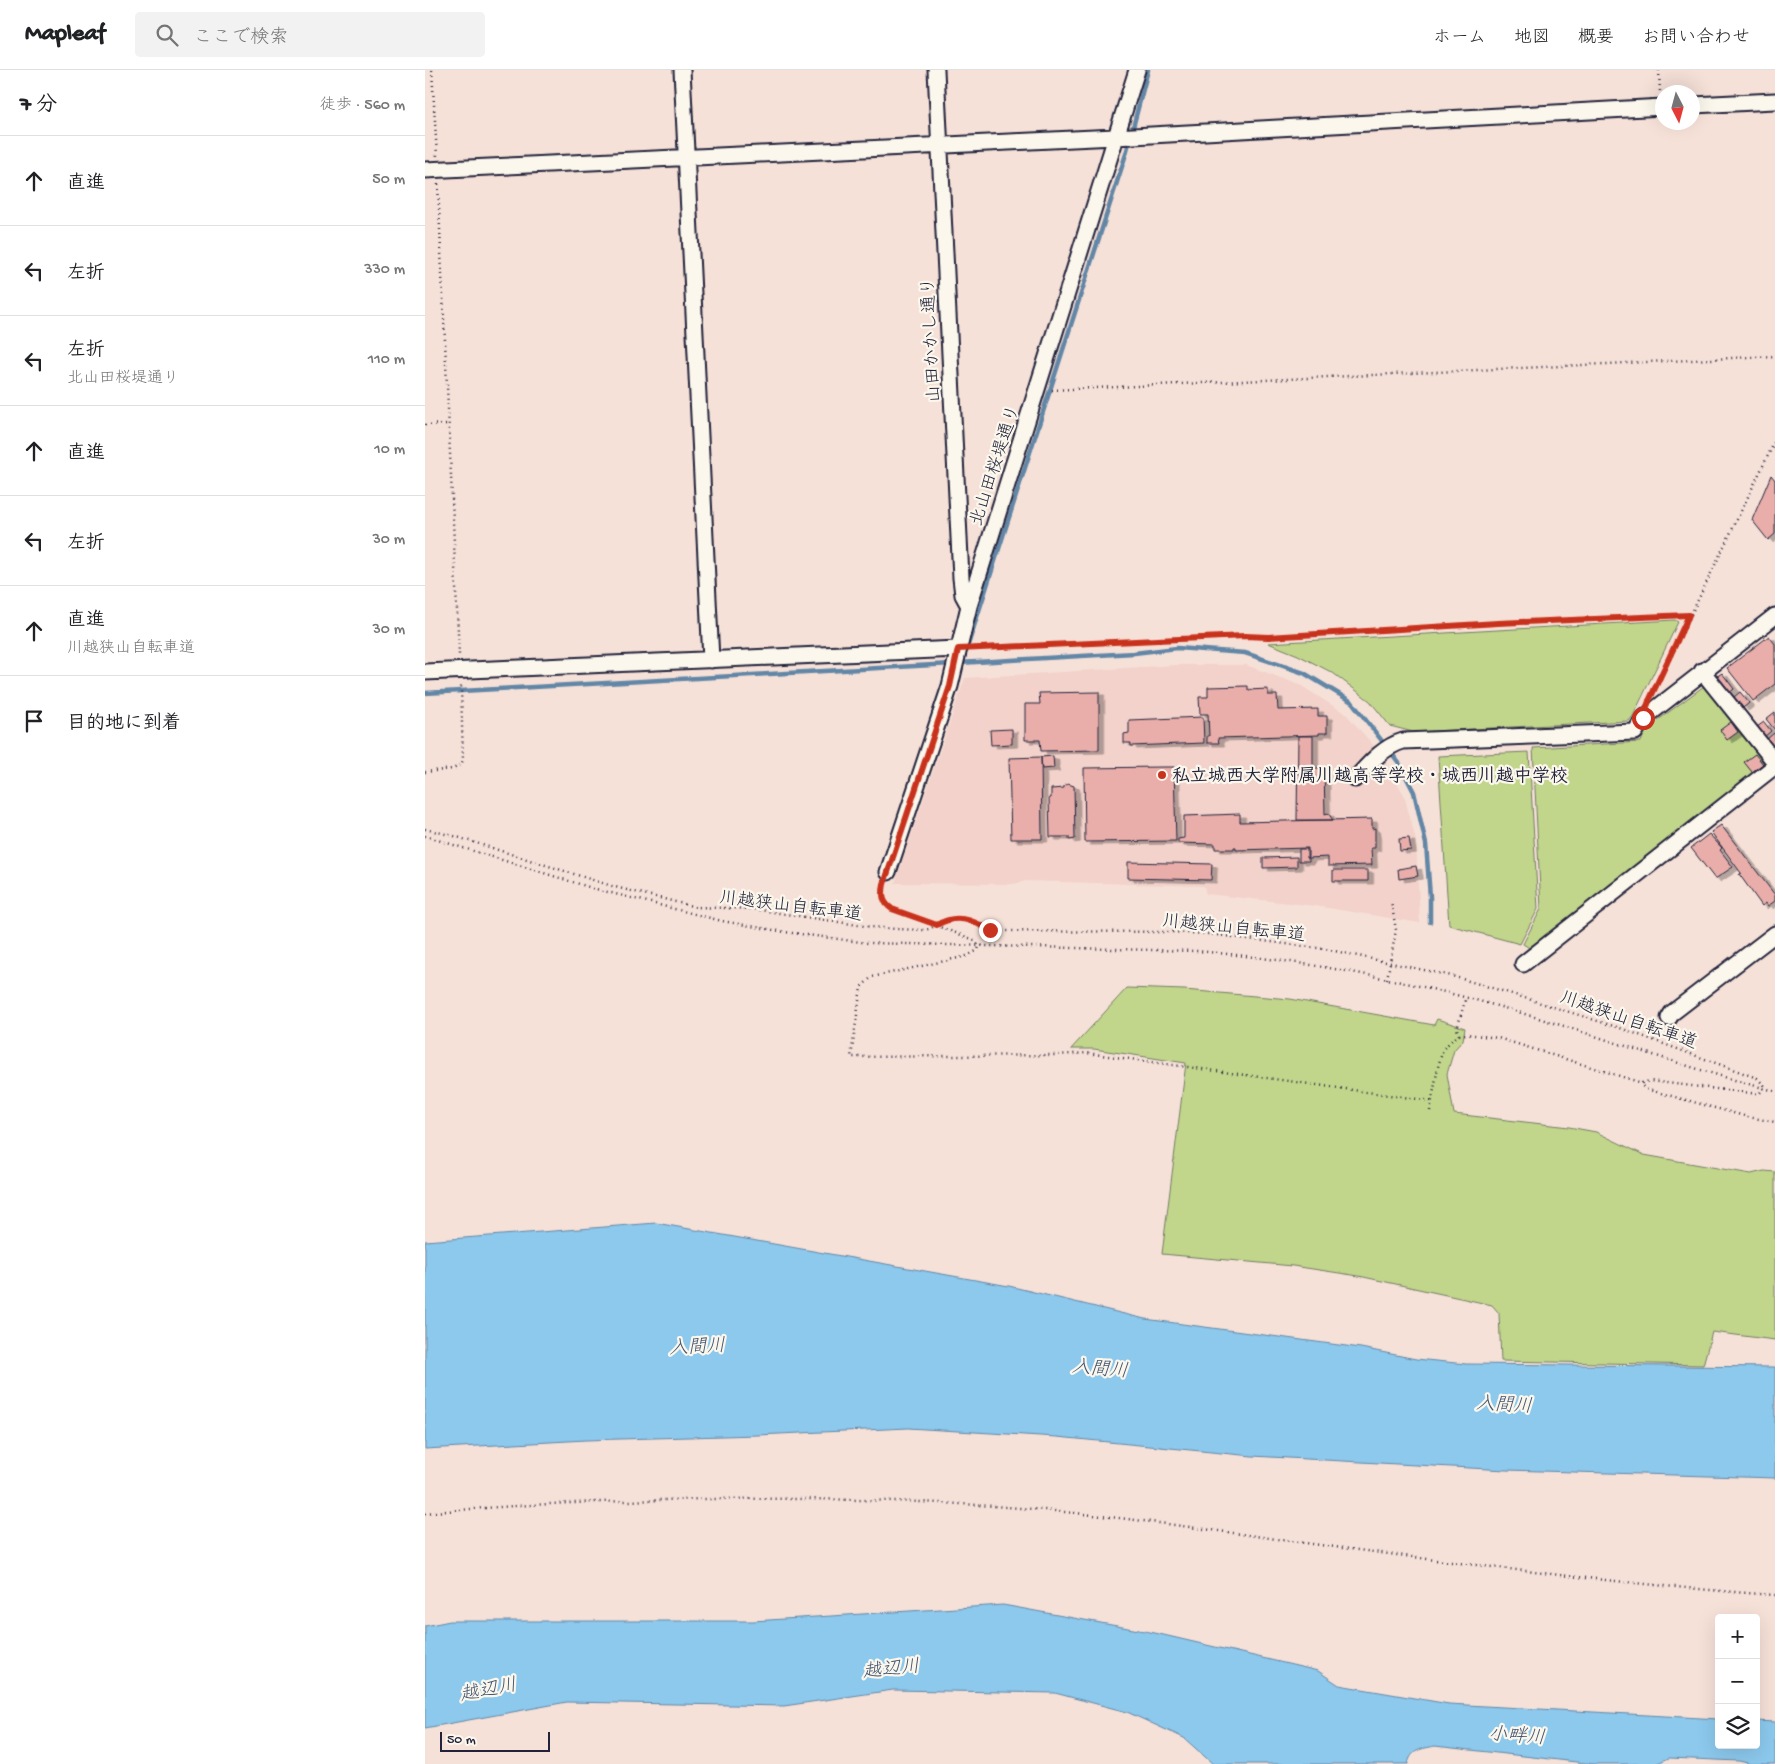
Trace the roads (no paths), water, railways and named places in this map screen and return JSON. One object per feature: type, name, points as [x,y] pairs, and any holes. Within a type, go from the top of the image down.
[{"type":"street","points":[[682,70],[711,660]]},
{"type":"street","name":"山田かかし通り","points":[[936,70],[961,578],[963,595],[969,606]]},
{"type":"street","name":"北山田桜堤通り","points":[[888,872],[950,686],[969,606],[1137,70]]},
{"type":"street","points":[[1700,105],[1775,101]]},
{"type":"street","points":[[431,170],[1115,137],[1655,107]]},
{"type":"street","points":[[1355,779],[1374,758],[1400,742],[1635,732],[1643,718],[1775,616]]},
{"type":"street","points":[[425,672],[460,675],[711,660],[958,649]]},
{"type":"street","points":[[1702,671],[1775,762]]},
{"type":"street","points":[[1523,964],[1775,766]]},
{"type":"street","points":[[1669,1018],[1672,1013],[1772,942]]},
{"type":"water","name":"入間川","points":[[656,1223],[1009,1286],[1145,1319],[1361,1348],[1416,1359],[1466,1364],[1775,1367],[1775,1478],[1506,1470],[1252,1456],[1057,1437],[908,1428],[586,1440],[425,1449],[425,1241]]},
{"type":"water","points":[[1003,1605],[1155,1633],[1318,1671],[1339,1685],[1449,1704],[1715,1719],[1715,1749],[1760,1749],[1760,1721],[1775,1722],[1775,1764],[1669,1758],[1655,1764],[1594,1764],[1435,1746],[1414,1753],[1409,1759],[1408,1764],[1213,1764],[1184,1738],[1127,1712],[1055,1693],[893,1690],[784,1706],[567,1702],[425,1728],[425,1626],[450,1621],[753,1621]]},
{"type":"waterway","points":[[966,651],[1126,154],[1148,70]]},
{"type":"waterway","points":[[959,663],[1134,653],[1177,648],[1245,653],[1304,673],[1352,702],[1399,763],[1414,792],[1426,844],[1430,922]]},
{"type":"waterway","points":[[425,693],[952,664]]},
{"type":"place","name":"私立城西大学附属川越高等学校・城西川越中学校","points":[[1162,775]]},
{"type":"water label","name":"越辺川","points":[[891,1667]]},
{"type":"water label","name":"越辺川","points":[[488,1688]]},
{"type":"water label","name":"小畔川","points":[[1517,1734]]}]
